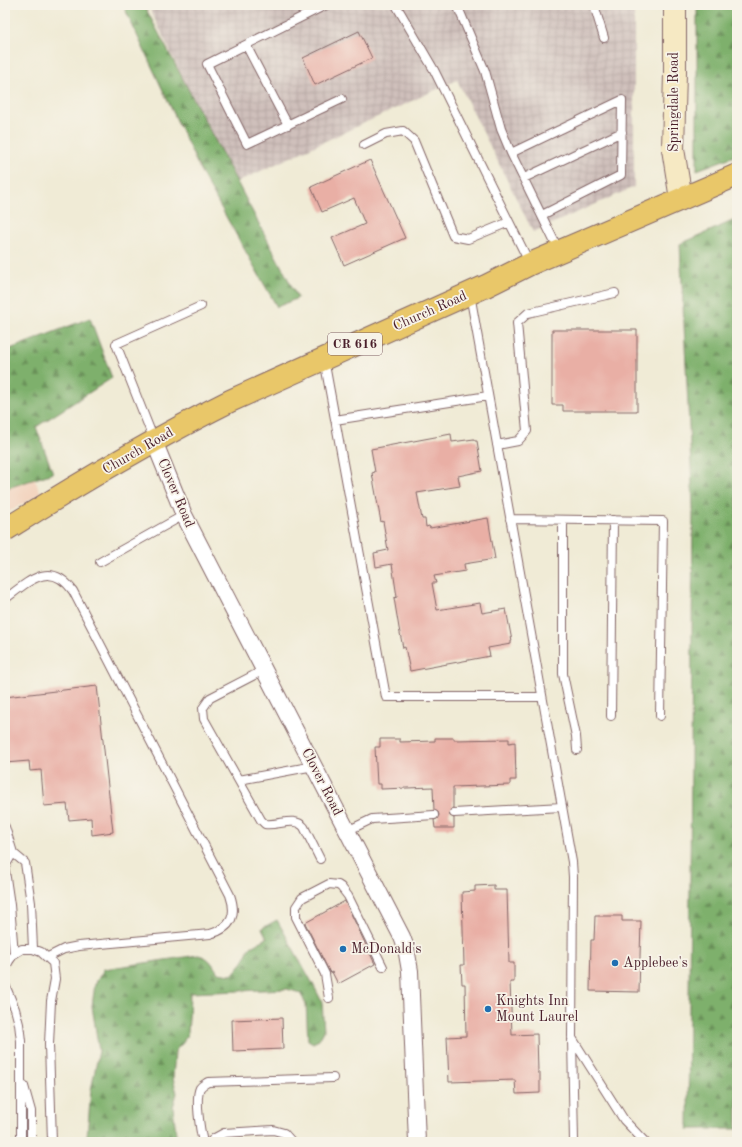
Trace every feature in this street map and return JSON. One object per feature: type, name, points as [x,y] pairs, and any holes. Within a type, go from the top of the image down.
[{"type":"main road","name":"Springdale Road","points":[[675,5],[673,149],[681,199]]},
{"type":"main road","name":"Church Road","points":[[5,530],[154,441],[230,401],[470,293],[530,264],[737,175]]},
{"type":"street","name":"Clover Road","points":[[154,441],[184,515],[402,937],[408,957],[410,971],[417,1142]]},
{"type":"lane","points":[[326,5],[207,64],[247,144],[342,99]]},
{"type":"lane","points":[[396,5],[434,70],[530,264]]},
{"type":"lane","points":[[457,5],[485,71],[501,129],[559,252]]},
{"type":"lane","points":[[594,5],[604,38]]},
{"type":"lane","points":[[246,45],[288,125]]},
{"type":"lane","points":[[512,153],[622,100],[621,175],[542,216]]},
{"type":"lane","points":[[364,145],[386,134],[403,131],[414,141],[453,236],[468,239],[509,222]]},
{"type":"lane","points":[[524,178],[622,132]]},
{"type":"lane","points":[[470,293],[572,862],[572,1038],[574,1142]]},
{"type":"lane","points":[[497,445],[518,441],[527,431],[517,323],[528,313],[615,293]]},
{"type":"lane","points":[[154,441],[116,344],[201,306]]},
{"type":"lane","points":[[324,358],[386,698],[542,697]]},
{"type":"lane","points":[[335,420],[488,396]]},
{"type":"lane","points":[[100,562],[184,515]]},
{"type":"lane","points":[[510,519],[663,521],[660,716]]},
{"type":"lane","points":[[563,520],[563,674],[576,736],[577,750]]},
{"type":"lane","points":[[611,716],[613,520]]},
{"type":"lane","points":[[5,599],[36,578],[49,574],[56,576],[68,584],[73,590],[234,904],[234,912],[228,925],[217,932],[210,934],[79,946],[64,949],[48,957]]},
{"type":"lane","points":[[264,670],[210,698],[203,708],[204,719],[261,820],[265,824],[272,825],[293,821],[300,823],[320,858]]},
{"type":"lane","points":[[239,780],[314,766]]},
{"type":"lane","points":[[454,814],[562,807]]},
{"type":"lane","points":[[347,831],[372,819],[434,815]]},
{"type":"lane","points":[[5,827],[13,853],[25,863],[31,902],[33,949]]},
{"type":"lane","points":[[5,866],[13,853]]},
{"type":"lane","points":[[5,871],[10,905],[14,954]]},
{"type":"lane","points":[[329,998],[327,981],[323,968],[296,917],[296,907],[302,898],[329,884],[338,885],[348,896],[383,967]]},
{"type":"lane","points":[[5,976],[6,967],[14,954],[22,949],[33,949],[41,952],[53,963],[55,979],[51,1001],[49,1037],[52,1142]]},
{"type":"lane","points":[[5,985],[15,1009],[21,1041],[21,1142]]},
{"type":"lane","points":[[572,1038],[624,1120],[645,1142]]},
{"type":"lane","points":[[21,1076],[31,1111],[31,1142]]},
{"type":"lane","points":[[203,1142],[200,1130],[198,1094],[201,1086],[208,1082],[333,1078]]},
{"type":"lane","points":[[211,1142],[213,1139],[224,1133],[273,1130],[284,1133],[292,1142]]},
{"type":"shaded area","points":[[148,5],[634,5],[634,187],[533,232],[457,80],[233,184]]},
{"type":"shaded area","points":[[5,418],[41,493],[5,514]]},
{"type":"green space","points":[[123,5],[144,5],[298,298],[277,307],[202,174]]},
{"type":"green space","points":[[697,5],[737,5],[737,155],[697,170]]},
{"type":"green space","points":[[737,219],[737,1129],[688,1129],[693,507],[680,244]]},
{"type":"green space","points":[[90,318],[112,378],[36,427],[53,473],[5,489],[5,342],[10,349]]},
{"type":"green space","points":[[277,920],[322,1002],[324,1031],[319,1040],[313,1043],[308,1040],[306,1004],[300,993],[287,989],[190,993],[188,1032],[183,1043],[175,1051],[173,1078],[177,1093],[173,1107],[177,1142],[90,1142],[87,1136],[91,1090],[99,1051],[92,1006],[95,984],[104,969],[198,955],[205,957],[210,961],[218,973],[232,975],[243,962],[249,948],[267,938],[262,928]]},
{"type":"building","points":[[359,31],[372,58],[315,85],[303,58]]},
{"type":"building","points":[[370,160],[405,238],[344,265],[332,238],[365,224],[354,198],[322,212],[311,187]]},
{"type":"building","points":[[552,330],[637,330],[637,411],[563,411],[563,405],[552,405]]},
{"type":"building","points":[[451,434],[452,442],[474,439],[477,441],[482,471],[458,476],[460,486],[417,493],[422,519],[425,519],[426,527],[429,526],[430,528],[488,518],[495,559],[464,564],[465,571],[434,576],[436,583],[432,583],[437,610],[480,603],[482,613],[506,609],[512,641],[511,644],[488,648],[490,656],[410,671],[399,628],[394,598],[397,597],[392,564],[376,567],[374,553],[388,550],[372,473],[375,472],[371,449]]},
{"type":"building","points":[[97,686],[113,832],[92,835],[91,818],[69,820],[67,804],[44,806],[41,770],[30,771],[29,761],[5,763],[5,697]]},
{"type":"building","points":[[435,738],[454,738],[454,740],[509,739],[509,743],[515,742],[516,780],[510,780],[510,785],[453,787],[453,808],[449,813],[450,816],[454,818],[454,828],[435,828],[434,820],[437,819],[439,815],[438,812],[434,810],[433,787],[381,789],[381,784],[377,784],[375,747],[380,747],[380,739],[400,739],[400,742],[435,741]]},
{"type":"building","name":"Knights Inn Mount Laurel","points":[[494,885],[494,890],[507,890],[509,963],[514,963],[514,982],[510,982],[512,1035],[537,1034],[540,1093],[516,1094],[515,1080],[449,1082],[447,1037],[466,1036],[465,984],[462,984],[461,965],[464,965],[462,892],[475,891],[475,886]]},
{"type":"building","name":"McDonald's","points":[[345,901],[375,964],[338,984],[332,972],[330,973],[305,923]]},
{"type":"building","name":"Applebee's","points":[[595,916],[622,916],[622,921],[641,921],[639,992],[590,991],[591,940],[594,940]]},
{"type":"building","points":[[282,1018],[283,1049],[233,1051],[232,1020]]},
{"type":"place","name":"McDonald's","points":[[343,949]]},
{"type":"place","name":"Applebee's","points":[[615,963]]},
{"type":"place","name":"Knights Inn Mount Laurel","points":[[488,1009]]}]
